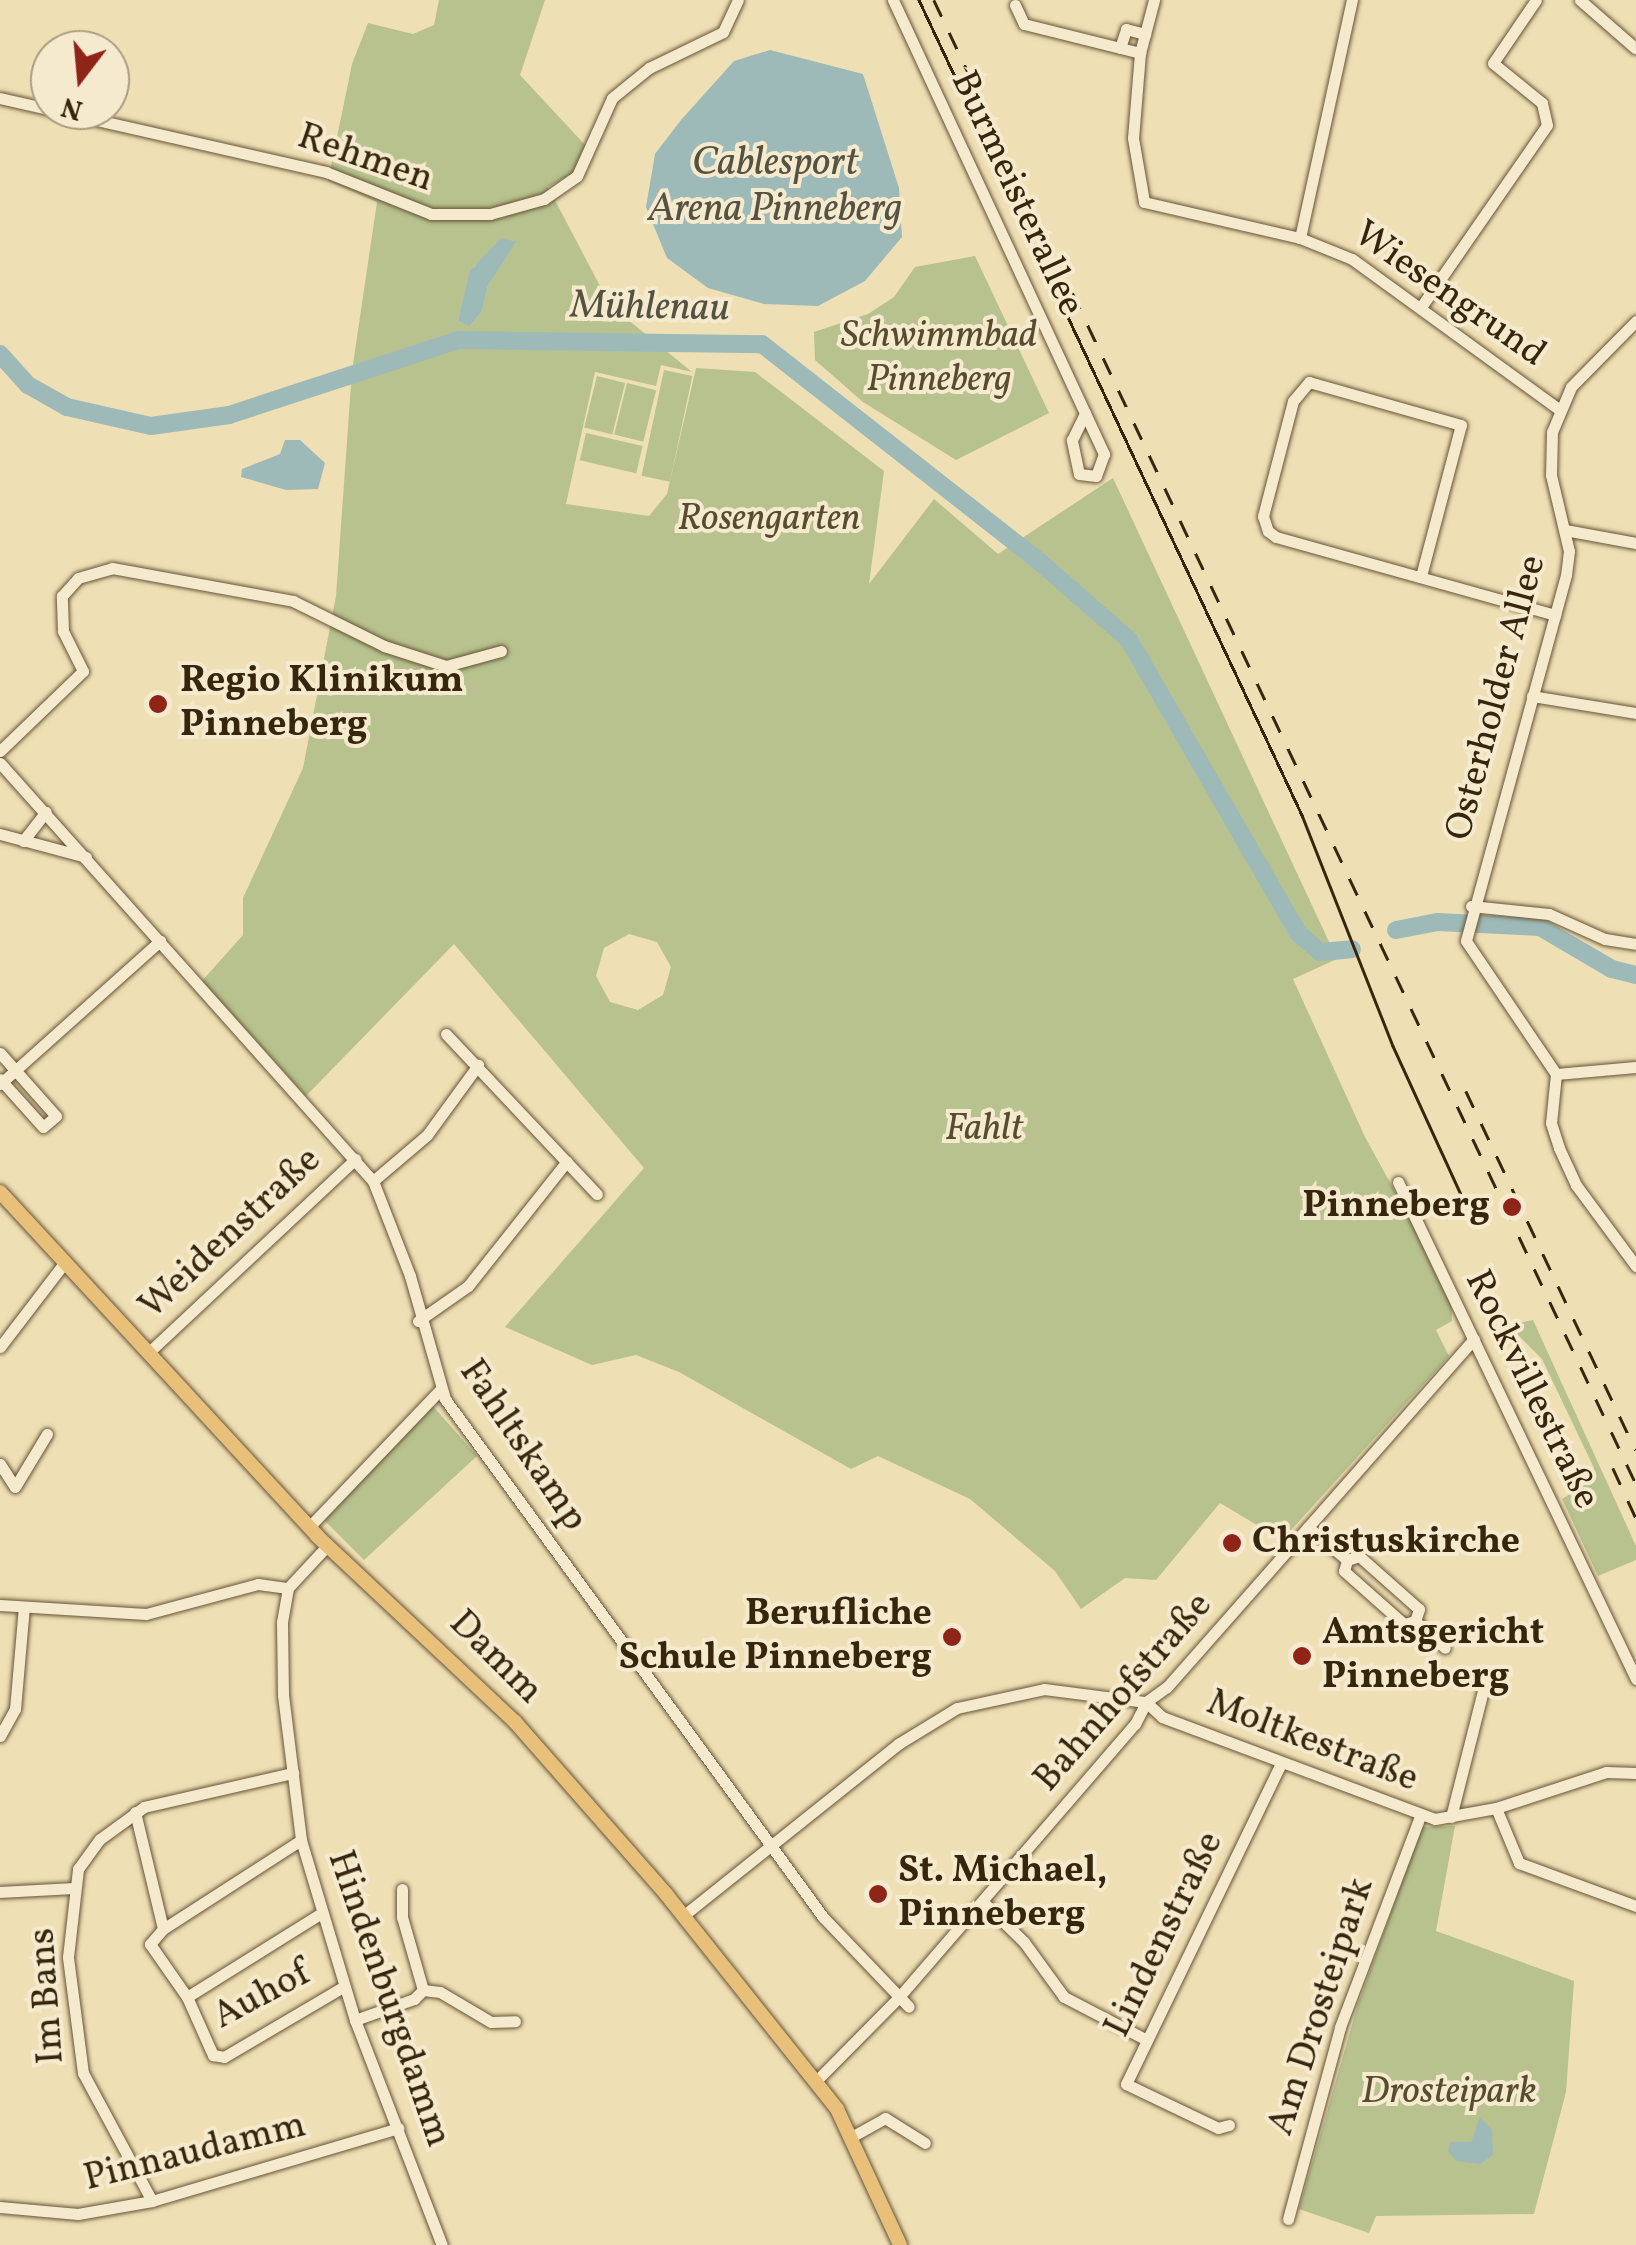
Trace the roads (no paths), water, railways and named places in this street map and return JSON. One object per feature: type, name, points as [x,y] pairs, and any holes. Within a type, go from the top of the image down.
[{"type":"main road","name":"Damm","points":[[0,1192],[309,1528],[514,1722],[684,1915],[853,2136],[900,2245]]},
{"type":"street","name":"Rehmen","points":[[0,98],[326,172],[430,214],[490,214],[544,200],[577,176],[612,98],[650,68],[723,32],[738,0]]},
{"type":"street","name":"Burmeisterallee","points":[[894,0],[1104,454],[1096,476],[1079,474],[1072,440],[1085,413]]},
{"type":"street","points":[[1015,5],[1024,24],[1140,54],[1154,0]]},
{"type":"street","points":[[1300,238],[1352,0]]},
{"type":"street","points":[[1421,306],[1547,125],[1542,104],[1494,63],[1536,0]]},
{"type":"street","points":[[1580,0],[1635,48]]},
{"type":"street","points":[[1120,48],[1126,29],[1145,34]]},
{"type":"street","name":"Wiesengrund","points":[[1140,54],[1133,138],[1144,202],[1300,238],[1352,259],[1560,410]]},
{"type":"street","name":"Osterholder Allee","points":[[1556,1074],[1466,941],[1470,908],[1555,615],[1569,552],[1550,454],[1560,410],[1571,387],[1636,321]]},
{"type":"street","points":[[1421,576],[1460,425],[1309,382],[1292,401],[1263,524],[1276,536],[1555,615]]},
{"type":"street","points":[[1565,530],[1636,544]]},
{"type":"street","points":[[0,751],[83,671],[63,631],[62,596],[78,578],[112,568],[293,601],[384,646],[446,666],[502,651]]},
{"type":"street","points":[[1532,696],[1636,713]]},
{"type":"street","name":"Fahltskamp","points":[[0,763],[372,1181],[410,1276],[418,1321],[440,1390],[829,1925],[909,2008]]},
{"type":"street","points":[[22,840],[46,812]]},
{"type":"street","points":[[0,834],[86,857]]},
{"type":"street","points":[[1470,908],[1549,914],[1605,939],[1636,944]]},
{"type":"street","points":[[0,1052],[16,1070],[56,1116],[43,1127],[1,1082],[16,1070],[160,941]]},
{"type":"street","points":[[446,1034],[597,1194]]},
{"type":"street","points":[[372,1181],[428,1136],[478,1065]]},
{"type":"street","points":[[1636,1067],[1556,1074],[1551,1123],[1576,1184],[1636,1266]]},
{"type":"street","name":"Weidenstraße","points":[[148,1353],[354,1159]]},
{"type":"street","points":[[418,1321],[468,1286],[567,1161]]},
{"type":"street","name":"Rockvillestraße","points":[[1398,1182],[1636,1679]]},
{"type":"street","points":[[0,1347],[65,1262]]},
{"type":"street","name":"Bahnhofstraße","points":[[815,2082],[899,1997],[1135,1724],[1146,1702],[1474,1339]]},
{"type":"street","points":[[309,1528],[440,1390]]},
{"type":"street","points":[[0,1464],[15,1487],[47,1434]]},
{"type":"street","points":[[1308,1526],[1346,1560]]},
{"type":"street","points":[[0,1605],[146,1614],[258,1584],[288,1588],[327,1546]]},
{"type":"street","points":[[1346,1560],[1359,1556],[1418,1609],[1415,1621]]},
{"type":"street","points":[[1346,1560],[1344,1571],[1404,1624],[1415,1621]]},
{"type":"street","name":"Hindenburgdamm","points":[[288,1588],[281,1642],[301,1840],[354,2020],[442,2245]]},
{"type":"street","points":[[0,1736],[15,1708],[24,1607]]},
{"type":"street","points":[[1415,1621],[1445,1648]]},
{"type":"street","points":[[1451,1817],[1484,1683]]},
{"type":"street","points":[[684,1915],[898,1744],[957,1708],[1044,1689],[1146,1702]]},
{"type":"street","name":"Moltkestraße","points":[[1146,1702],[1162,1717],[1420,1816],[1451,1817],[1496,1808],[1606,1772],[1636,1773]]},
{"type":"street","name":"Lindenstraße","points":[[1229,2125],[1218,2128],[1126,2084],[1281,1764]]},
{"type":"street","name":"Im Bans","points":[[152,2201],[82,2073],[68,1956],[73,1888],[87,1854],[135,1812],[293,1773]]},
{"type":"street","points":[[1496,1808],[1519,1863],[1636,1906]]},
{"type":"street","name":"Auhof","points":[[135,1812],[163,1929],[150,1944],[187,1997],[213,2056],[224,2057],[343,1987]]},
{"type":"street","name":"Am Drosteipark","points":[[1288,2219],[1340,2027],[1420,1816]]},
{"type":"street","points":[[163,1929],[301,1840]]},
{"type":"street","name":"Im Bans","points":[[0,1892],[73,1888]]},
{"type":"street","points":[[402,1889],[402,1917],[423,1990]]},
{"type":"street","points":[[983,1902],[1024,1942],[1064,1997],[1147,2040]]},
{"type":"street","name":"Auhof","points":[[187,1997],[320,1914]]},
{"type":"street","points":[[354,2020],[423,1990],[440,1992],[491,2022],[515,2020]]},
{"type":"street","points":[[853,2136],[885,2118],[925,2143]]},
{"type":"street","name":"Pinnaudamm","points":[[2,2208],[78,2214],[152,2201],[398,2128]]},
{"type":"water","name":"Cablesport Arena Pinneberg","points":[[770,50],[863,74],[899,188],[902,237],[865,281],[818,306],[764,304],[708,288],[667,258],[646,207],[655,154],[681,120],[734,61]]},
{"type":"water","points":[[501,238],[516,242],[488,286],[482,312],[470,326],[458,321],[470,271]]},
{"type":"water","points":[[285,440],[300,440],[325,463],[318,489],[286,490],[241,477],[242,469],[280,454]]},
{"type":"water","points":[[1480,2117],[1492,2130],[1493,2155],[1480,2164],[1456,2161],[1448,2151],[1450,2142],[1471,2142]]},
{"type":"waterway","name":"Mühlenau","points":[[0,354],[28,385],[67,407],[151,426],[229,415],[459,340],[762,344],[1034,557],[1129,640],[1298,933],[1320,952],[1352,949]]},
{"type":"waterway","name":"Mühlenau","points":[[1396,930],[1438,922],[1540,927],[1612,969],[1636,975]]},
{"type":"tram line","points":[[919,0],[1302,815],[1393,1046],[1464,1201]]},
{"type":"railway","points":[[934,0],[1636,1484]]},
{"type":"railway","points":[[1466,1091],[1636,1450]]},
{"type":"railway","points":[[1613,1468],[1636,1518]]},
{"type":"place","name":"Regio Klinikum Pinneberg","points":[[158,704]]},
{"type":"place","name":"Pinneberg","points":[[1512,1207]]},
{"type":"place","name":"Christuskirche","points":[[1232,1543]]},
{"type":"place","name":"Berufliche Schule Pinneberg","points":[[952,1637]]},
{"type":"place","name":"Amtsgericht Pinneberg","points":[[1302,1656]]},
{"type":"place","name":"St. Michael, Pinneberg","points":[[878,1894]]},
{"type":"park label","name":"Schwimmbad Pinneberg","points":[[939,359]]},
{"type":"park label","name":"Rosengarten","points":[[769,520]]},
{"type":"park label","name":"Fahlt","points":[[984,1130]]},
{"type":"park label","name":"Drosteipark","points":[[1449,2093]]}]
